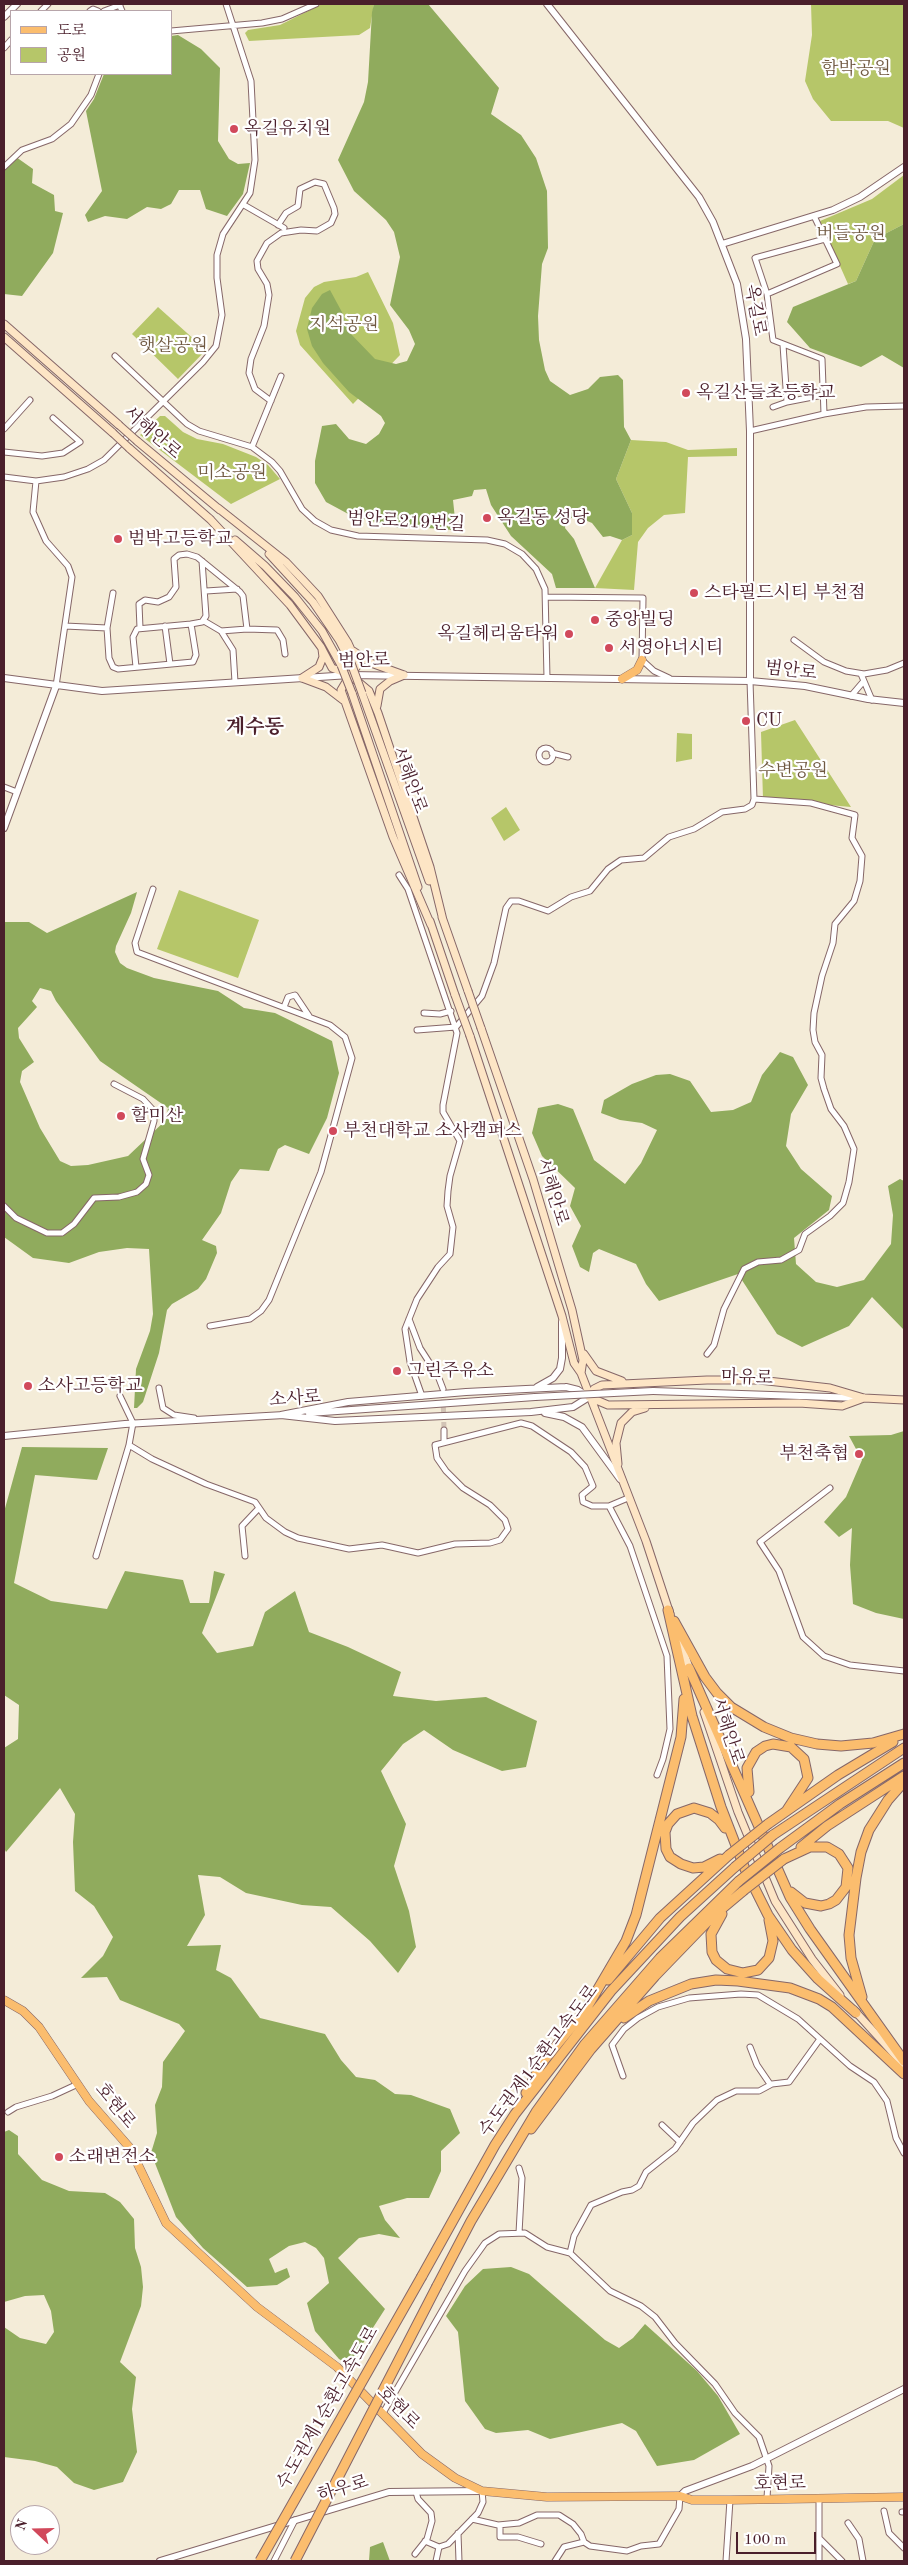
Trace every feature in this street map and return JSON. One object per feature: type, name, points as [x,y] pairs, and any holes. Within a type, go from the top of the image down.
[{"type":"highway","points":[[668,1610],[680,1656],[692,1716],[733,1840],[768,1915],[792,1950],[818,1979],[856,2013]]},
{"type":"highway","points":[[668,1610],[705,1677],[731,1708],[749,1720],[791,1738],[817,1744],[858,1746],[904,1735]]},
{"type":"highway","points":[[585,2010],[626,1941],[636,1915],[681,1737],[684,1713],[680,1656]]},
{"type":"highway","points":[[690,1668],[756,1816],[781,1878],[806,1924],[904,2061]]},
{"type":"highway","points":[[515,2114],[542,2063],[628,1954],[660,1918],[729,1855],[768,1824],[846,1770],[904,1735]]},
{"type":"highway","points":[[756,1816],[748,1788],[747,1768],[756,1752],[765,1746],[774,1744],[791,1747],[800,1753],[806,1764],[808,1778],[787,1810]]},
{"type":"highway","name":"수도권제1순환고속도로","points":[[260,2561],[495,2145],[515,2114],[617,1983],[680,1917],[735,1867],[774,1835],[904,1748]]},
{"type":"highway","name":"수도권제1순환고속도로","points":[[295,2561],[437,2286],[500,2170],[536,2112],[584,2044],[660,1958],[739,1881],[840,1804],[904,1763]]},
{"type":"highway","points":[[500,2170],[592,2049],[678,1952],[712,1917],[827,1826],[904,1776]]},
{"type":"highway","points":[[880,2028],[860,1993],[855,1976],[849,1935],[851,1910],[861,1852],[869,1830],[888,1800],[904,1782]]},
{"type":"highway","points":[[729,1855],[704,1867],[693,1868],[681,1864],[670,1857],[666,1849],[665,1832],[668,1824],[677,1814],[694,1808],[702,1809],[719,1820],[733,1840]]},
{"type":"highway","points":[[781,1878],[799,1900],[813,1906],[829,1904],[836,1900],[846,1887],[848,1868],[839,1854],[826,1847],[810,1846],[784,1859]]},
{"type":"highway","points":[[740,1893],[716,1921],[711,1934],[712,1952],[716,1960],[727,1969],[743,1973],[758,1970],[764,1965],[769,1958],[773,1941],[768,1915]]},
{"type":"highway","points":[[592,2049],[629,2013],[649,2001],[691,1984],[716,1980],[738,1981],[790,1988],[819,1999],[846,2018],[904,2074]]},
{"type":"main road","name":"서해안로","points":[[4,324],[275,559],[305,592],[339,640],[351,663],[362,693],[533,1179],[580,1346],[583,1360],[581,1373]]},
{"type":"main road","name":"서해안로","points":[[4,337],[265,566],[295,597],[322,631],[341,665],[470,1036],[562,1316],[574,1363],[581,1373],[620,1480],[646,1541],[668,1610],[690,1668],[754,1856],[776,1901],[812,1958],[856,2013],[904,2066]]},
{"type":"main road","points":[[218,508],[286,562],[305,582],[329,612],[352,651],[358,665],[342,690],[394,837],[431,925]]},
{"type":"main road","points":[[209,518],[290,605],[321,647],[332,668],[350,675],[369,691],[430,867],[443,920]]},
{"type":"main road","points":[[302,678],[316,670],[322,663],[321,647]]},
{"type":"main road","points":[[352,651],[370,663],[404,675]]},
{"type":"main road","points":[[622,679],[637,670],[642,660]]},
{"type":"main road","points":[[378,713],[376,701],[380,689],[390,681],[404,675]]},
{"type":"main road","points":[[302,678],[332,690],[346,702]]},
{"type":"main road","points":[[580,1346],[590,1366],[596,1371],[627,1383]]},
{"type":"main road","points":[[760,1380],[830,1388],[864,1398],[842,1406],[800,1404],[678,1406],[608,1405],[588,1395],[602,1385],[760,1380]]},
{"type":"main road","name":"마유로","points":[[864,1398],[904,1400]]},
{"type":"main road","points":[[620,1480],[616,1443],[617,1434],[626,1417],[640,1409],[678,1406]]},
{"type":"main road","name":"호현로","points":[[4,2000],[23,2011],[39,2027],[89,2101],[130,2148],[166,2223],[257,2307],[337,2367],[422,2454],[455,2478],[482,2491],[561,2498],[680,2496],[692,2500],[730,2500],[904,2497]]},
{"type":"street","points":[[106,10],[119,4]]},
{"type":"street","points":[[4,477],[36,481],[64,478],[88,469],[104,460],[216,346],[222,315],[217,278],[217,255],[224,234],[244,205],[254,176],[253,96],[249,70],[226,4]]},
{"type":"street","points":[[172,31],[233,26],[282,19],[316,4]]},
{"type":"street","name":"옥길로","points":[[547,4],[689,182],[706,209],[737,284],[744,322],[750,431],[750,681]]},
{"type":"street","points":[[4,167],[22,150],[52,139],[72,124],[91,95],[99,75]]},
{"type":"street","points":[[722,244],[814,216],[860,197],[904,166]]},
{"type":"street","points":[[272,401],[255,389],[249,373],[251,359],[264,326],[269,295],[267,284],[258,269],[257,261],[267,243],[281,233],[301,230],[317,231],[331,223],[335,214],[334,208],[324,184],[315,182],[300,189],[298,206],[286,213],[278,225]]},
{"type":"street","points":[[244,205],[284,228]]},
{"type":"street","points":[[767,294],[837,264],[814,216]]},
{"type":"street","points":[[824,414],[822,359],[773,340],[767,294],[755,258],[825,239]]},
{"type":"street","points":[[783,344],[787,402]]},
{"type":"street","name":"범안로219번길","points":[[114,356],[162,402],[194,428],[252,447],[277,466],[302,509],[326,527],[358,536],[481,539],[500,542],[517,550],[532,563],[543,582],[546,597],[547,678]]},
{"type":"street","points":[[252,447],[282,376]]},
{"type":"street","points":[[773,407],[787,402],[823,395]]},
{"type":"street","points":[[4,429],[30,400]]},
{"type":"street","points":[[750,431],[824,414],[866,407],[904,406]]},
{"type":"street","points":[[4,452],[42,456],[63,454],[80,442],[53,418]]},
{"type":"street","points":[[4,828],[56,686],[72,577],[68,566],[46,541],[32,512],[36,481]]},
{"type":"street","points":[[136,667],[133,637],[140,628],[139,604],[145,600],[164,600],[176,587],[173,564],[176,557],[187,554],[202,561],[237,589],[243,596],[247,629]]},
{"type":"street","points":[[202,561],[206,591],[204,621]]},
{"type":"street","points":[[206,591],[237,589]]},
{"type":"street","points":[[113,593],[107,628],[111,665],[118,669],[193,662],[196,659],[192,624]]},
{"type":"street","points":[[546,597],[643,598],[642,660]]},
{"type":"street","points":[[140,628],[192,624],[204,621],[221,631],[233,650],[235,682]]},
{"type":"street","points":[[65,626],[107,628]]},
{"type":"street","points":[[165,626],[170,664]]},
{"type":"street","points":[[221,631],[247,629],[277,630],[283,640],[285,654]]},
{"type":"street","points":[[794,640],[830,665],[861,674],[887,670],[904,663]]},
{"type":"street","name":"범안로","points":[[642,660],[654,672],[673,680]]},
{"type":"street","points":[[861,674],[872,700]]},
{"type":"street","name":"범안로","points":[[4,678],[56,686],[122,691],[350,675],[750,681],[805,686],[872,700],[904,703]]},
{"type":"street","points":[[417,1030],[456,1027],[479,1001],[487,986],[508,903],[519,902],[548,911],[571,897],[590,891],[608,869],[621,860],[644,858],[669,837],[694,829],[722,812],[750,807],[754,799],[750,681]]},
{"type":"street","points":[[851,696],[863,682]]},
{"type":"street","points":[[552,753],[568,757]]},
{"type":"street","points":[[4,787],[17,792]]},
{"type":"street","points":[[707,1354],[714,1344],[724,1309],[744,1269],[758,1262],[781,1260],[799,1250],[805,1234],[830,1216],[843,1203],[849,1182],[854,1149],[844,1126],[830,1109],[821,1078],[822,1055],[814,1042],[813,1030],[814,1013],[822,976],[833,943],[835,924],[854,901],[860,881],[862,856],[852,838],[855,815],[811,802],[754,799]]},
{"type":"street","points":[[399,875],[408,889],[451,1011],[456,1027],[457,1039],[451,1058],[450,1079],[443,1105],[443,1112],[460,1141],[450,1176],[447,1206],[452,1217],[453,1227],[450,1254],[438,1267],[417,1300],[406,1329],[410,1362],[422,1396]]},
{"type":"street","points":[[153,890],[135,943],[137,952],[330,1025],[342,1033],[349,1044],[352,1058],[322,1166],[264,1308],[246,1320],[210,1326]]},
{"type":"street","points":[[284,1007],[288,997],[295,995],[309,1017]]},
{"type":"street","points":[[424,1013],[440,1014],[451,1011]]},
{"type":"street","points":[[4,1206],[16,1218],[47,1233],[62,1233],[74,1224],[94,1198],[137,1192],[146,1184],[150,1176],[143,1159],[154,1121],[154,1111],[143,1099],[114,1084]]},
{"type":"street","points":[[531,1389],[545,1384],[560,1369],[562,1358],[562,1316]]},
{"type":"street","points":[[409,1319],[420,1348],[438,1376],[443,1389]]},
{"type":"street","points":[[566,1387],[588,1395],[573,1407],[531,1412],[335,1422],[281,1415],[348,1402],[422,1396],[566,1387]]},
{"type":"street","points":[[160,1388],[161,1405],[166,1410],[199,1419]]},
{"type":"street","name":"마유로","points":[[588,1395],[652,1391],[864,1398]]},
{"type":"street","name":"소사로","points":[[4,1436],[133,1423],[588,1395]]},
{"type":"street","points":[[96,1556],[129,1445],[133,1423],[120,1396]]},
{"type":"street","points":[[531,1412],[555,1414],[575,1421],[588,1434],[620,1480]]},
{"type":"street","points":[[129,1445],[152,1459],[206,1484],[253,1501],[266,1518],[298,1538],[349,1549],[382,1545],[418,1553],[455,1544],[490,1543],[500,1540],[508,1529],[502,1516],[463,1488],[446,1472],[437,1458],[435,1445],[444,1441],[521,1423],[528,1424],[575,1455],[584,1467],[593,1486],[582,1496],[583,1502],[592,1506],[609,1506],[628,1498]]},
{"type":"street","points":[[444,1430],[444,1441]]},
{"type":"street","points":[[830,1488],[760,1542],[779,1571],[803,1637],[824,1656],[850,1665],[904,1670]]},
{"type":"street","points":[[609,1506],[630,1546],[667,1656],[670,1729],[657,1775]]},
{"type":"street","points":[[245,1556],[242,1526],[259,1508]]},
{"type":"street","points":[[623,2076],[612,2049],[616,2038],[629,2025],[645,2014],[658,2007],[689,1998],[741,1994],[762,1996],[798,2019],[850,2066],[870,2078],[883,2093],[889,2105],[896,2138],[904,2153]]},
{"type":"street","points":[[570,2253],[574,2236],[588,2207],[622,2192],[635,2189],[646,2172],[670,2155],[693,2123],[717,2100],[736,2091],[759,2092],[770,2084],[791,2081],[820,2039]]},
{"type":"street","points":[[750,2048],[757,2065],[770,2084]]},
{"type":"street","points":[[8,2112],[16,2107],[52,2096],[78,2084]]},
{"type":"street","points":[[662,2125],[680,2142]]},
{"type":"street","points":[[519,2168],[522,2178],[519,2233]]},
{"type":"street","points":[[383,2414],[466,2269],[485,2243],[499,2234],[519,2233],[530,2235],[547,2248],[570,2253],[612,2293],[642,2306],[655,2317],[675,2344],[715,2384],[734,2413],[757,2434],[769,2466],[767,2498]]},
{"type":"street","points":[[472,2520],[500,2525],[520,2523],[537,2515],[559,2515],[573,2524],[581,2534],[584,2542],[590,2546],[627,2551],[641,2546],[659,2544],[679,2509],[680,2496],[685,2491],[766,2459],[904,2389]]},
{"type":"street","points":[[426,2541],[439,2547],[448,2544],[472,2520],[483,2502],[482,2491]]},
{"type":"street","name":"하우로","points":[[160,2561],[389,2492],[482,2491]]},
{"type":"street","points":[[415,2554],[426,2541],[430,2530],[432,2513],[418,2499],[416,2492]]},
{"type":"street","points":[[819,2499],[819,2561]]},
{"type":"street","points":[[726,2561],[730,2500]]},
{"type":"street","points":[[884,2511],[889,2533],[904,2548]]},
{"type":"street","points":[[274,2561],[295,2520]]},
{"type":"street","points":[[848,2523],[859,2539],[863,2561]]},
{"type":"street","points":[[500,2525],[500,2538],[518,2537],[541,2544]]},
{"type":"street","points":[[458,2533],[459,2561]]},
{"type":"street","points":[[819,2538],[842,2561]]},
{"type":"street","points":[[555,2561],[564,2547],[584,2542]]},
{"type":"street","points":[[436,2561],[439,2547]]},
{"type":"green space","points":[[322,4],[374,4],[370,28],[359,35],[249,41],[245,33],[248,30],[280,25]]},
{"type":"green space","points":[[374,4],[428,4],[499,88],[491,114],[521,135],[536,158],[547,191],[548,248],[542,264],[538,316],[539,340],[545,370],[550,381],[570,395],[588,389],[600,377],[618,375],[623,380],[624,427],[631,440],[616,479],[632,513],[632,535],[622,540],[610,536],[603,537],[592,523],[575,516],[566,521],[565,528],[574,539],[595,588],[556,588],[552,574],[511,536],[491,505],[486,489],[474,490],[472,496],[453,500],[455,519],[453,530],[415,527],[403,529],[352,516],[326,502],[315,483],[315,461],[322,426],[336,424],[349,439],[366,444],[379,434],[385,423],[381,416],[349,392],[323,363],[312,346],[307,329],[312,308],[322,294],[330,290],[343,314],[348,331],[375,359],[396,364],[407,361],[415,344],[409,330],[390,305],[400,257],[394,232],[386,220],[354,191],[338,160],[364,102],[368,82]]},
{"type":"green space","name":"함박공원","points":[[811,4],[904,4],[904,128],[888,121],[831,121],[813,99],[805,81],[812,35]]},
{"type":"green space","points":[[178,35],[201,49],[220,68],[218,141],[229,159],[238,164],[250,163],[243,194],[227,216],[206,209],[200,190],[179,190],[171,204],[161,209],[147,207],[127,219],[105,216],[88,222],[85,215],[102,191],[86,111],[94,99],[104,75],[172,75],[172,36]]},
{"type":"green space","points":[[16,157],[33,169],[32,183],[54,195],[55,211],[63,213],[53,253],[22,296],[4,294],[4,170]]},
{"type":"green space","name":"버들공원","points":[[904,175],[904,224],[875,239],[856,281],[848,284],[820,221],[872,199]]},
{"type":"green space","points":[[904,224],[904,368],[882,355],[861,367],[810,348],[787,322],[793,307],[856,281],[875,239]]},
{"type":"green space","name":"지석공원","points":[[368,272],[393,323],[400,355],[353,404],[300,345],[296,331],[305,298],[314,287],[324,282],[356,277]]},
{"type":"green space","name":"햇살공원","points":[[158,307],[206,350],[178,379],[132,334]]},
{"type":"green space","name":"미소공원","points":[[160,416],[165,416],[183,432],[197,439],[223,444],[256,457],[268,465],[280,479],[231,504],[140,435]]},
{"type":"green space","points":[[631,440],[666,442],[688,450],[737,448],[737,456],[688,457],[685,513],[664,515],[648,528],[638,542],[634,590],[595,588],[622,540],[632,535],[632,513],[616,479]]},
{"type":"green space","name":"수변공원","points":[[795,720],[851,807],[763,799],[761,732]]},
{"type":"green space","points":[[677,733],[692,734],[692,759],[676,762]]},
{"type":"green space","points":[[506,807],[520,830],[504,841],[491,818]]},
{"type":"green space","points":[[179,890],[259,920],[238,978],[157,949]]},
{"type":"green space","points":[[137,892],[131,913],[116,946],[115,952],[120,963],[127,968],[154,978],[218,991],[244,1008],[275,1013],[332,1041],[339,1073],[327,1118],[309,1154],[285,1145],[278,1149],[269,1171],[240,1169],[231,1182],[221,1213],[202,1240],[216,1246],[217,1253],[206,1279],[198,1289],[172,1304],[167,1310],[159,1353],[143,1402],[137,1408],[134,1408],[136,1369],[150,1331],[153,1314],[149,1249],[127,1248],[99,1252],[69,1263],[33,1258],[4,1237],[4,922],[29,922],[47,933]],"holes":[[[40,988],[51,991],[56,1001],[100,1061],[168,1108],[166,1120],[128,1156],[88,1165],[71,1166],[60,1161],[40,1128],[20,1082],[22,1071],[34,1062],[19,1038],[18,1028],[37,1007],[32,1001]]]},
{"type":"green space","points":[[780,1052],[793,1057],[808,1085],[791,1114],[786,1146],[801,1169],[832,1196],[829,1210],[794,1238],[796,1264],[816,1282],[837,1287],[864,1280],[891,1244],[893,1215],[888,1186],[900,1179],[904,1181],[904,1330],[872,1297],[849,1326],[802,1347],[777,1334],[738,1274],[659,1301],[646,1284],[636,1264],[599,1249],[593,1253],[589,1272],[580,1267],[572,1246],[581,1226],[570,1206],[575,1188],[542,1156],[532,1133],[538,1108],[558,1104],[573,1109],[594,1160],[625,1184],[641,1163],[657,1130],[642,1123],[620,1120],[601,1113],[604,1100],[632,1084],[656,1075],[670,1074],[690,1081],[711,1112],[733,1110],[751,1102],[762,1075]]},
{"type":"green space","points":[[904,1431],[904,1619],[876,1613],[853,1604],[850,1565],[852,1528],[839,1537],[824,1522],[846,1497],[862,1460],[849,1436],[891,1435]]},
{"type":"green space","points":[[22,1447],[108,1448],[97,1480],[35,1475],[14,1583],[51,1601],[107,1609],[125,1571],[183,1580],[190,1603],[209,1603],[214,1571],[225,1574],[202,1633],[217,1653],[253,1646],[265,1612],[295,1591],[309,1632],[348,1647],[401,1672],[393,1696],[436,1701],[486,1697],[537,1721],[526,1767],[502,1771],[453,1750],[424,1730],[403,1744],[381,1771],[406,1824],[394,1866],[409,1911],[416,1947],[398,1973],[370,1941],[331,1907],[302,1905],[246,1893],[220,1877],[198,1875],[205,1915],[187,1946],[221,1945],[216,1970],[231,1978],[260,2018],[325,2034],[341,2060],[356,2077],[375,2080],[395,2094],[411,2095],[450,2109],[460,2133],[441,2151],[441,2171],[429,2198],[407,2198],[379,2206],[385,2220],[400,2238],[379,2234],[359,2238],[338,2258],[385,2309],[349,2365],[339,2359],[315,2331],[307,2303],[329,2283],[324,2258],[316,2248],[305,2242],[289,2246],[269,2259],[275,2273],[287,2268],[290,2277],[277,2285],[247,2287],[203,2248],[176,2217],[151,2153],[157,2133],[155,2105],[162,2087],[163,2062],[185,2031],[179,2024],[120,2000],[107,1977],[81,1978],[103,1956],[113,1937],[94,1906],[75,1891],[73,1842],[75,1814],[60,1788],[6,1852],[4,1848],[4,1748],[18,1739],[19,1705],[4,1695],[4,1512]]},
{"type":"green space","points":[[9,2130],[18,2136],[18,2154],[42,2180],[69,2191],[105,2193],[120,2202],[134,2219],[135,2248],[141,2267],[143,2287],[141,2306],[120,2362],[136,2377],[132,2409],[137,2452],[123,2482],[94,2490],[74,2483],[57,2467],[35,2461],[4,2457],[4,2327],[20,2338],[46,2344],[54,2332],[51,2311],[44,2295],[25,2296],[4,2302],[4,2132]]},
{"type":"green space","points":[[511,2267],[529,2274],[605,2340],[619,2348],[633,2338],[645,2324],[697,2371],[718,2396],[740,2434],[694,2460],[657,2466],[636,2431],[622,2423],[550,2439],[528,2430],[496,2433],[485,2429],[465,2401],[458,2332],[446,2316],[465,2286],[483,2269]]},
{"type":"green space","points":[[383,2542],[390,2561],[369,2561],[370,2547]]},
{"type":"tunnel","points":[[443,1392],[444,1430]]},
{"type":"place","name":"옥길유치원","points":[[234,129]]},
{"type":"place","name":"옥길산들초등학교","points":[[686,393]]},
{"type":"place","name":"옥길동 성당","points":[[487,518]]},
{"type":"place","name":"범박고등학교","points":[[118,539]]},
{"type":"place","name":"스타필드시티 부천점","points":[[694,593]]},
{"type":"place","name":"중앙빌딩","points":[[595,620]]},
{"type":"place","name":"옥길헤리움타워","points":[[569,634]]},
{"type":"place","name":"서영아너시티","points":[[609,648]]},
{"type":"place","name":"CU","points":[[746,721]]},
{"type":"place","name":"할미산","points":[[121,1116]]},
{"type":"place","name":"부천대학교 소사캠퍼스","points":[[333,1131]]},
{"type":"place","name":"그린주유소","points":[[397,1371]]},
{"type":"place","name":"소사고등학교","points":[[28,1386]]},
{"type":"place","name":"부천축협","points":[[859,1454]]},
{"type":"place","name":"소래변전소","points":[[59,2157]]},
{"type":"district","name":"계수동","points":[[255,728]]}]
